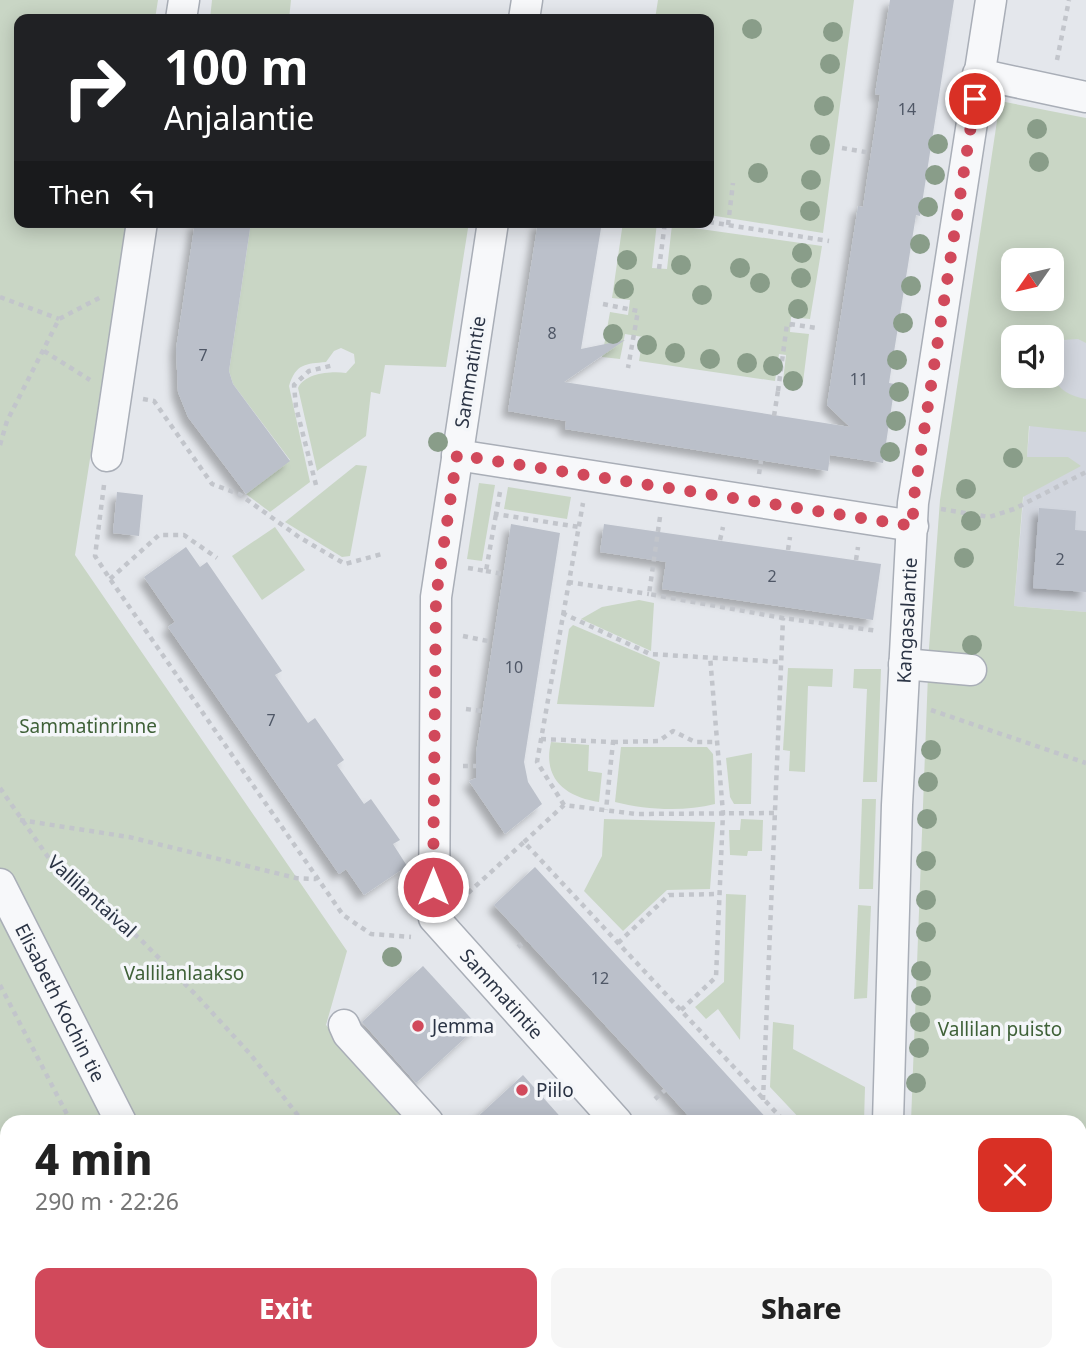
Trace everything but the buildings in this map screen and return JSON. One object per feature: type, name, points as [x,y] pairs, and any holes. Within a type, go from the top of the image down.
[{"type":"street","name":"Kangasalantie","points":[[888,1115],[904,664],[922,516],[913,503],[991,0]]},
{"type":"street","points":[[978,74],[1086,97]]},
{"type":"street","points":[[107,456],[141,228]]},
{"type":"street","name":"Sammatintie","points":[[492,228],[436,597],[434,918],[611,1115]]},
{"type":"street","points":[[457,455],[922,516]]},
{"type":"street","points":[[904,664],[971,670]]},
{"type":"street","name":"Elisabeth Kochin tie","points":[[0,884],[117,1115]]},
{"type":"street","points":[[344,1025],[348,1034],[422,1115]]},
{"type":"path","points":[[1058,57],[1069,0]]},
{"type":"path","points":[[842,148],[872,153]]},
{"type":"path","points":[[728,225],[733,183]]},
{"type":"path","points":[[714,223],[829,241]]},
{"type":"path","points":[[659,269],[664,228]]},
{"type":"path","points":[[0,445],[7,421],[59,319],[102,297],[133,274]]},
{"type":"path","points":[[0,297],[59,319]]},
{"type":"path","points":[[603,304],[638,311],[628,368]]},
{"type":"path","points":[[774,416],[787,324],[816,328]]},
{"type":"path","points":[[44,351],[116,396],[154,401],[212,484],[239,494],[299,537],[345,564],[382,554]]},
{"type":"path","points":[[316,485],[296,407],[294,384],[309,371],[334,365]]},
{"type":"path","points":[[107,456],[94,556],[317,879],[343,915],[371,934],[418,937],[445,932]]},
{"type":"path","points":[[922,516],[989,517],[1014,509],[1086,472]]},
{"type":"path","points":[[486,571],[502,481]]},
{"type":"path","points":[[564,805],[537,762],[584,496]]},
{"type":"path","points":[[649,594],[661,509]]},
{"type":"path","points":[[496,514],[579,527]]},
{"type":"path","points":[[110,579],[159,535],[184,535],[217,558]]},
{"type":"path","points":[[462,567],[503,574]]},
{"type":"path","points":[[568,582],[783,618],[889,632]]},
{"type":"path","points":[[562,614],[650,654],[782,662]]},
{"type":"path","points":[[763,1100],[778,813],[783,618]]},
{"type":"path","points":[[456,635],[493,642]]},
{"type":"path","points":[[681,1010],[716,976],[723,813],[710,656]]},
{"type":"path","points":[[921,707],[1086,762]]},
{"type":"path","points":[[541,739],[659,741],[673,731],[695,742],[717,742]]},
{"type":"path","points":[[607,810],[613,742]]},
{"type":"path","name":"Vallilantaival","points":[[0,788],[55,867],[140,939],[197,996],[251,1055],[298,1115]]},
{"type":"path","points":[[468,892],[564,805],[636,814],[778,813]]},
{"type":"path","points":[[20,820],[129,837],[296,878],[317,879]]},
{"type":"path","points":[[524,842],[778,1115]]},
{"type":"path","points":[[618,943],[669,895],[719,894]]},
{"type":"path","points":[[518,947],[527,940]]},
{"type":"path","points":[[0,985],[67,1115]]},
{"type":"path","points":[[655,1099],[665,1090]]},
{"type":"shaded area","points":[[1086,118],[1086,612],[1014,606],[1033,388],[1064,388],[1064,325],[1052,325],[1052,312],[1064,312],[1064,248],[1055,248]]},
{"type":"green space","points":[[0,0],[158,0],[156,14],[14,14],[14,228],[126,228],[75,555],[347,951],[326,1025],[410,1115],[0,1115]]},
{"type":"green space","points":[[212,0],[291,0],[290,14],[211,14]]},
{"type":"green space","points":[[658,0],[854,0],[823,233],[714,216],[714,14],[656,14]]},
{"type":"green space","name":"Vallilan puisto","points":[[1000,101],[1086,118],[1086,343],[1078,339],[1064,340],[1064,325],[1001,325],[1001,388],[1061,388],[1086,399],[1086,432],[1029,426],[1027,457],[1068,457],[1081,466],[1023,497],[1014,606],[1086,612],[1086,1115],[911,1115],[929,648],[940,500]]},
{"type":"green space","points":[[250,228],[468,228],[446,367],[385,365],[380,394],[371,392],[366,436],[317,471],[298,388],[312,376],[333,372],[346,373],[355,363],[354,354],[341,348],[334,351],[326,362],[307,364],[299,369],[289,386],[310,482],[270,512],[246,494],[290,460],[233,384],[229,371]]},
{"type":"green space","points":[[622,228],[656,228],[652,268],[667,269],[672,228],[693,228],[822,246],[810,319],[791,317],[790,332],[809,334],[803,382],[783,381],[786,355],[779,354],[775,381],[639,361],[643,337],[625,334],[620,359],[602,357],[610,312],[628,315],[630,300],[612,298]]},
{"type":"green space","points":[[356,465],[367,466],[350,556],[342,557],[285,522]]},
{"type":"green space","points":[[479,483],[495,485],[482,561],[467,559]]},
{"type":"green space","points":[[508,487],[571,497],[567,519],[504,509]]},
{"type":"green space","points":[[275,527],[305,570],[262,600],[232,556]]},
{"type":"green space","points":[[639,600],[654,603],[651,651],[581,619],[602,607]]},
{"type":"green space","points":[[573,625],[660,662],[654,707],[557,704],[569,629]]},
{"type":"green space","points":[[788,668],[833,669],[832,687],[808,686],[805,772],[789,771],[790,751],[783,750]]},
{"type":"green space","points":[[854,669],[881,669],[877,782],[863,782],[867,689],[853,688]]},
{"type":"green space","points":[[551,742],[589,745],[588,771],[602,773],[599,802],[577,796],[560,784],[550,767]]},
{"type":"green space","points":[[621,747],[707,747],[713,754],[715,804],[665,809],[615,802]]},
{"type":"green space","points":[[752,753],[751,804],[734,804],[730,797],[726,758]]},
{"type":"green space","points":[[862,799],[876,799],[873,889],[859,889]]},
{"type":"green space","points":[[604,819],[715,822],[710,889],[667,890],[623,931],[584,891],[602,856]]},
{"type":"green space","points":[[741,819],[763,820],[762,851],[748,851],[747,856],[730,855],[729,830],[740,830]]},
{"type":"green space","points":[[726,894],[746,895],[740,1040],[718,1009],[706,1019],[695,1007],[724,982]]},
{"type":"green space","points":[[858,905],[871,906],[867,998],[854,999]]},
{"type":"green space","points":[[773,1022],[794,1025],[793,1049],[865,1087],[864,1115],[796,1115],[770,1087]]},
{"type":"place","name":"Jemma","points":[[418,1026]]},
{"type":"place","name":"Piilo","points":[[522,1090]]},
{"type":"route","points":[[433,887],[436,597],[457,455],[913,526],[913,503],[975,99]]},
{"type":"park label","name":"Sammatinrinne","points":[[88,726]]},
{"type":"park label","name":"Vallilanlaakso","points":[[184,973]]}]
